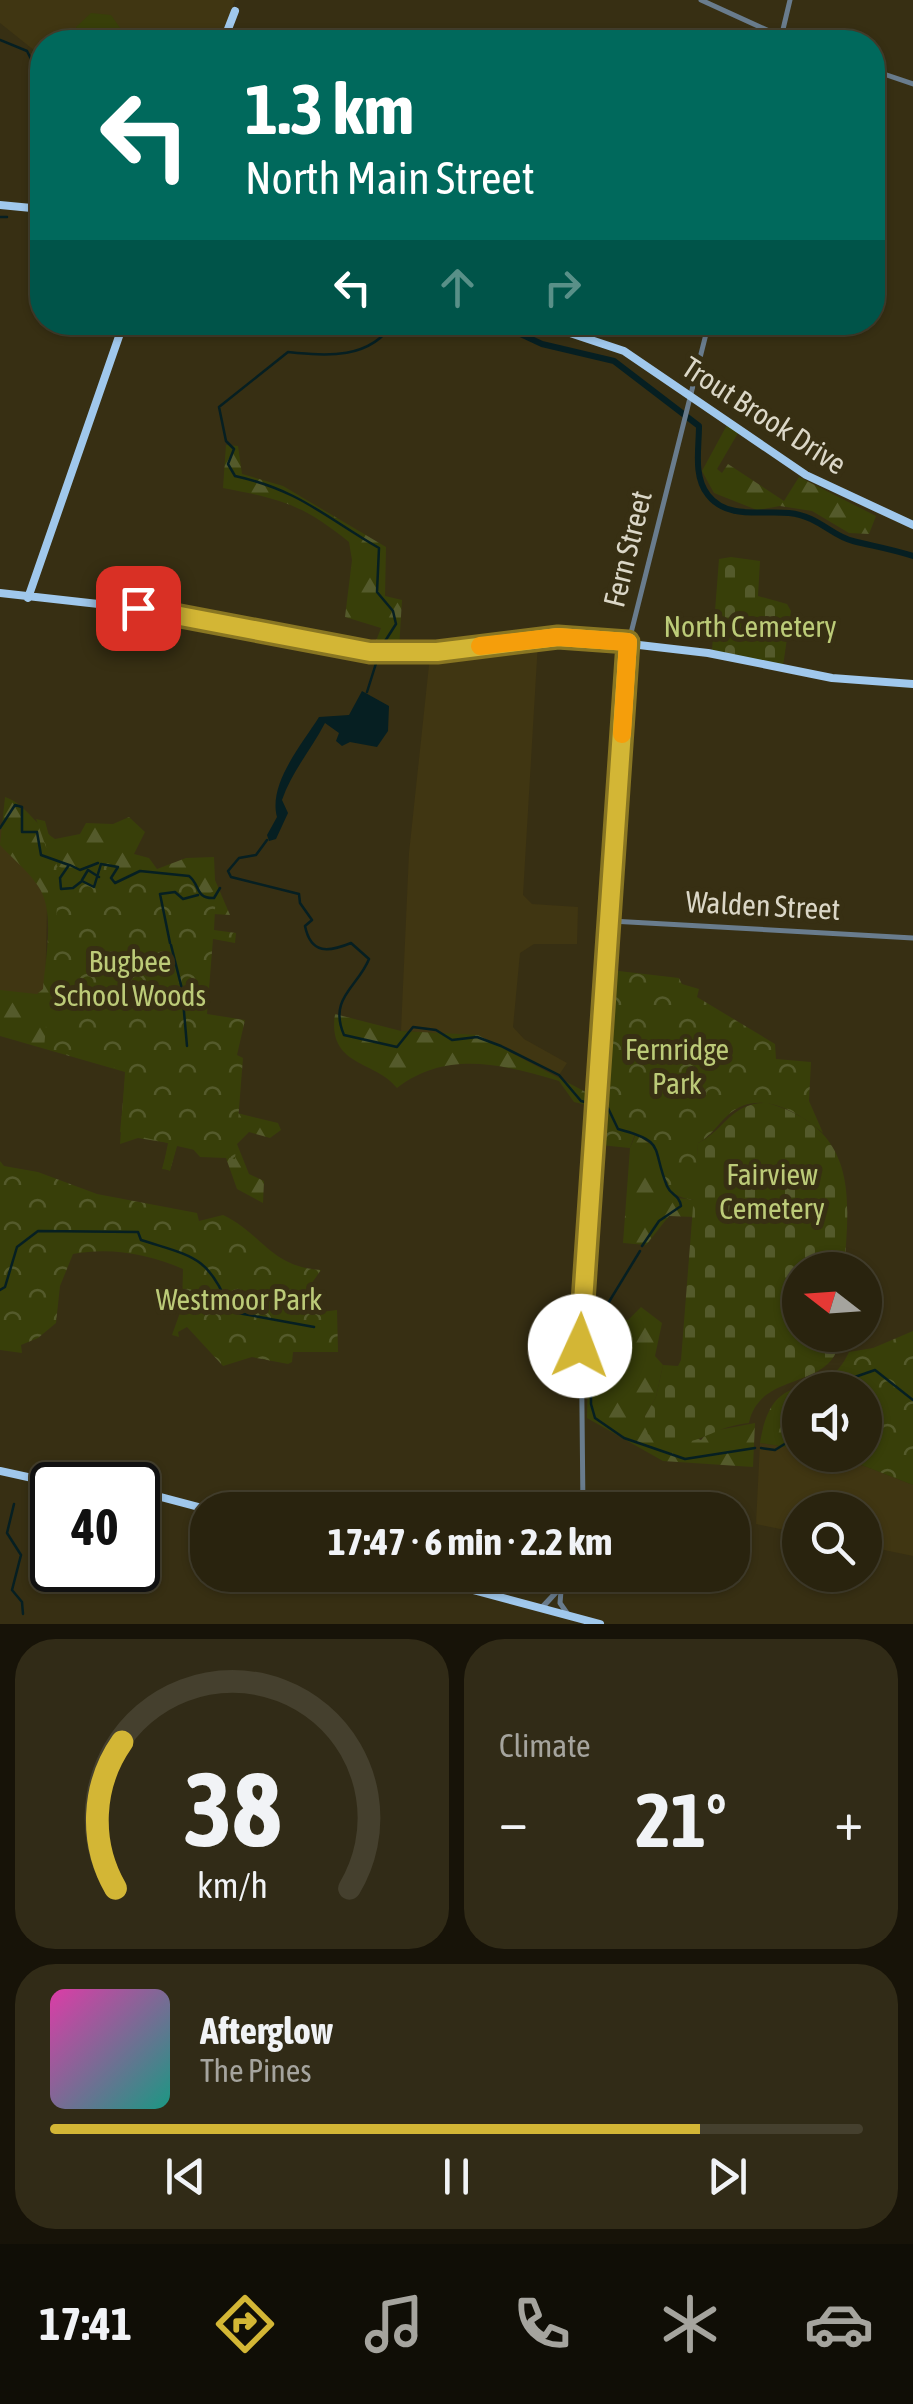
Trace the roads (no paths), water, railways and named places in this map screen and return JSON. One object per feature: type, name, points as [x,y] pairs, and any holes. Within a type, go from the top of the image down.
[{"type":"main road","points":[[228,30],[238,0]]},
{"type":"main road","points":[[0,204],[30,208]]},
{"type":"main road","points":[[28,598],[119,335]]},
{"type":"main road","name":"Trout Brook Drive","points":[[564,335],[618,348],[689,400],[806,475],[913,526]]},
{"type":"main road","points":[[0,593],[179,614],[370,652],[558,637],[628,642],[832,678],[913,684]]},
{"type":"main road","points":[[0,1471],[30,1478]]},
{"type":"main road","points":[[160,1498],[190,1505]]},
{"type":"main road","points":[[478,1592],[600,1624]]},
{"type":"street","points":[[701,0],[760,30]]},
{"type":"street","points":[[782,30],[790,0]]},
{"type":"street","points":[[885,74],[913,84]]},
{"type":"street","name":"Fern Street","points":[[583,1492],[581,1313],[599,1106],[628,642],[706,335]]},
{"type":"street","name":"Walden Street","points":[[610,921],[913,938]]},
{"type":"street","points":[[542,1608],[558,1592]]},
{"type":"street","points":[[561,1592],[560,1603],[569,1615]]},
{"type":"water","points":[[362,691],[389,706],[388,731],[377,747],[350,742],[342,746],[336,741],[339,733],[325,723],[286,789],[282,800],[288,813],[276,839],[269,841],[267,835],[277,817],[277,791],[296,752],[319,717],[349,715]]},
{"type":"waterway","points":[[0,40],[27,51],[30,57]]},
{"type":"waterway","points":[[0,217],[7,217]]},
{"type":"waterway","points":[[380,649],[396,624],[393,611],[377,592],[379,548],[294,497],[235,476],[228,464],[234,449],[226,441],[219,407],[288,352],[347,353],[383,335]]},
{"type":"waterway","points":[[523,335],[542,344],[614,361],[699,426],[700,479],[716,503],[735,511],[799,515],[845,538],[913,556]]},
{"type":"waterway","points":[[367,692],[378,657]]},
{"type":"waterway","points":[[0,828],[15,805],[22,807],[22,832],[37,832],[41,855],[69,865],[60,878],[61,889],[73,888],[82,881],[94,887],[101,864],[118,867],[111,878],[115,883],[140,871],[189,876],[208,898],[214,898],[220,888]]},
{"type":"waterway","points":[[267,840],[256,855],[239,858],[228,871],[231,877],[299,894],[300,903],[312,920],[305,926],[316,946],[328,949],[351,943],[369,959],[342,1002],[340,1022],[344,1035],[397,1047],[413,1027],[436,1030],[452,1040],[477,1037],[559,1075],[581,1101],[608,1108],[618,1129],[651,1142],[667,1186],[681,1206],[659,1221],[642,1246]]},
{"type":"waterway","points":[[70,865],[80,870],[98,863]]},
{"type":"waterway","points":[[82,880],[88,870],[99,877]]},
{"type":"waterway","points":[[170,943],[160,894],[175,892],[183,899],[198,895]]},
{"type":"waterway","points":[[171,945],[182,989],[187,1046]]},
{"type":"waterway","points":[[0,1290],[5,1287],[17,1247],[38,1231],[138,1232],[141,1240],[185,1255],[205,1267],[229,1308],[238,1313],[314,1327]]},
{"type":"waterway","points":[[640,1251],[604,1310],[611,1330],[591,1369],[595,1418],[624,1438],[685,1459],[755,1448]]},
{"type":"waterway","points":[[869,1372],[878,1372]]},
{"type":"waterway","points":[[882,1376],[913,1400]]},
{"type":"waterway","points":[[761,1448],[775,1450],[782,1446]]},
{"type":"waterway","points":[[14,1504],[7,1533],[21,1555],[12,1590],[22,1602],[23,1614]]},
{"type":"park label","name":"North Cemetery","points":[[750,627]]},
{"type":"park label","name":"Bugbee School Woods","points":[[130,979]]},
{"type":"park label","name":"Fernridge Park","points":[[677,1067]]},
{"type":"park label","name":"Fairview Cemetery","points":[[772,1192]]},
{"type":"park label","name":"Westmoor Park","points":[[239,1300]]}]
